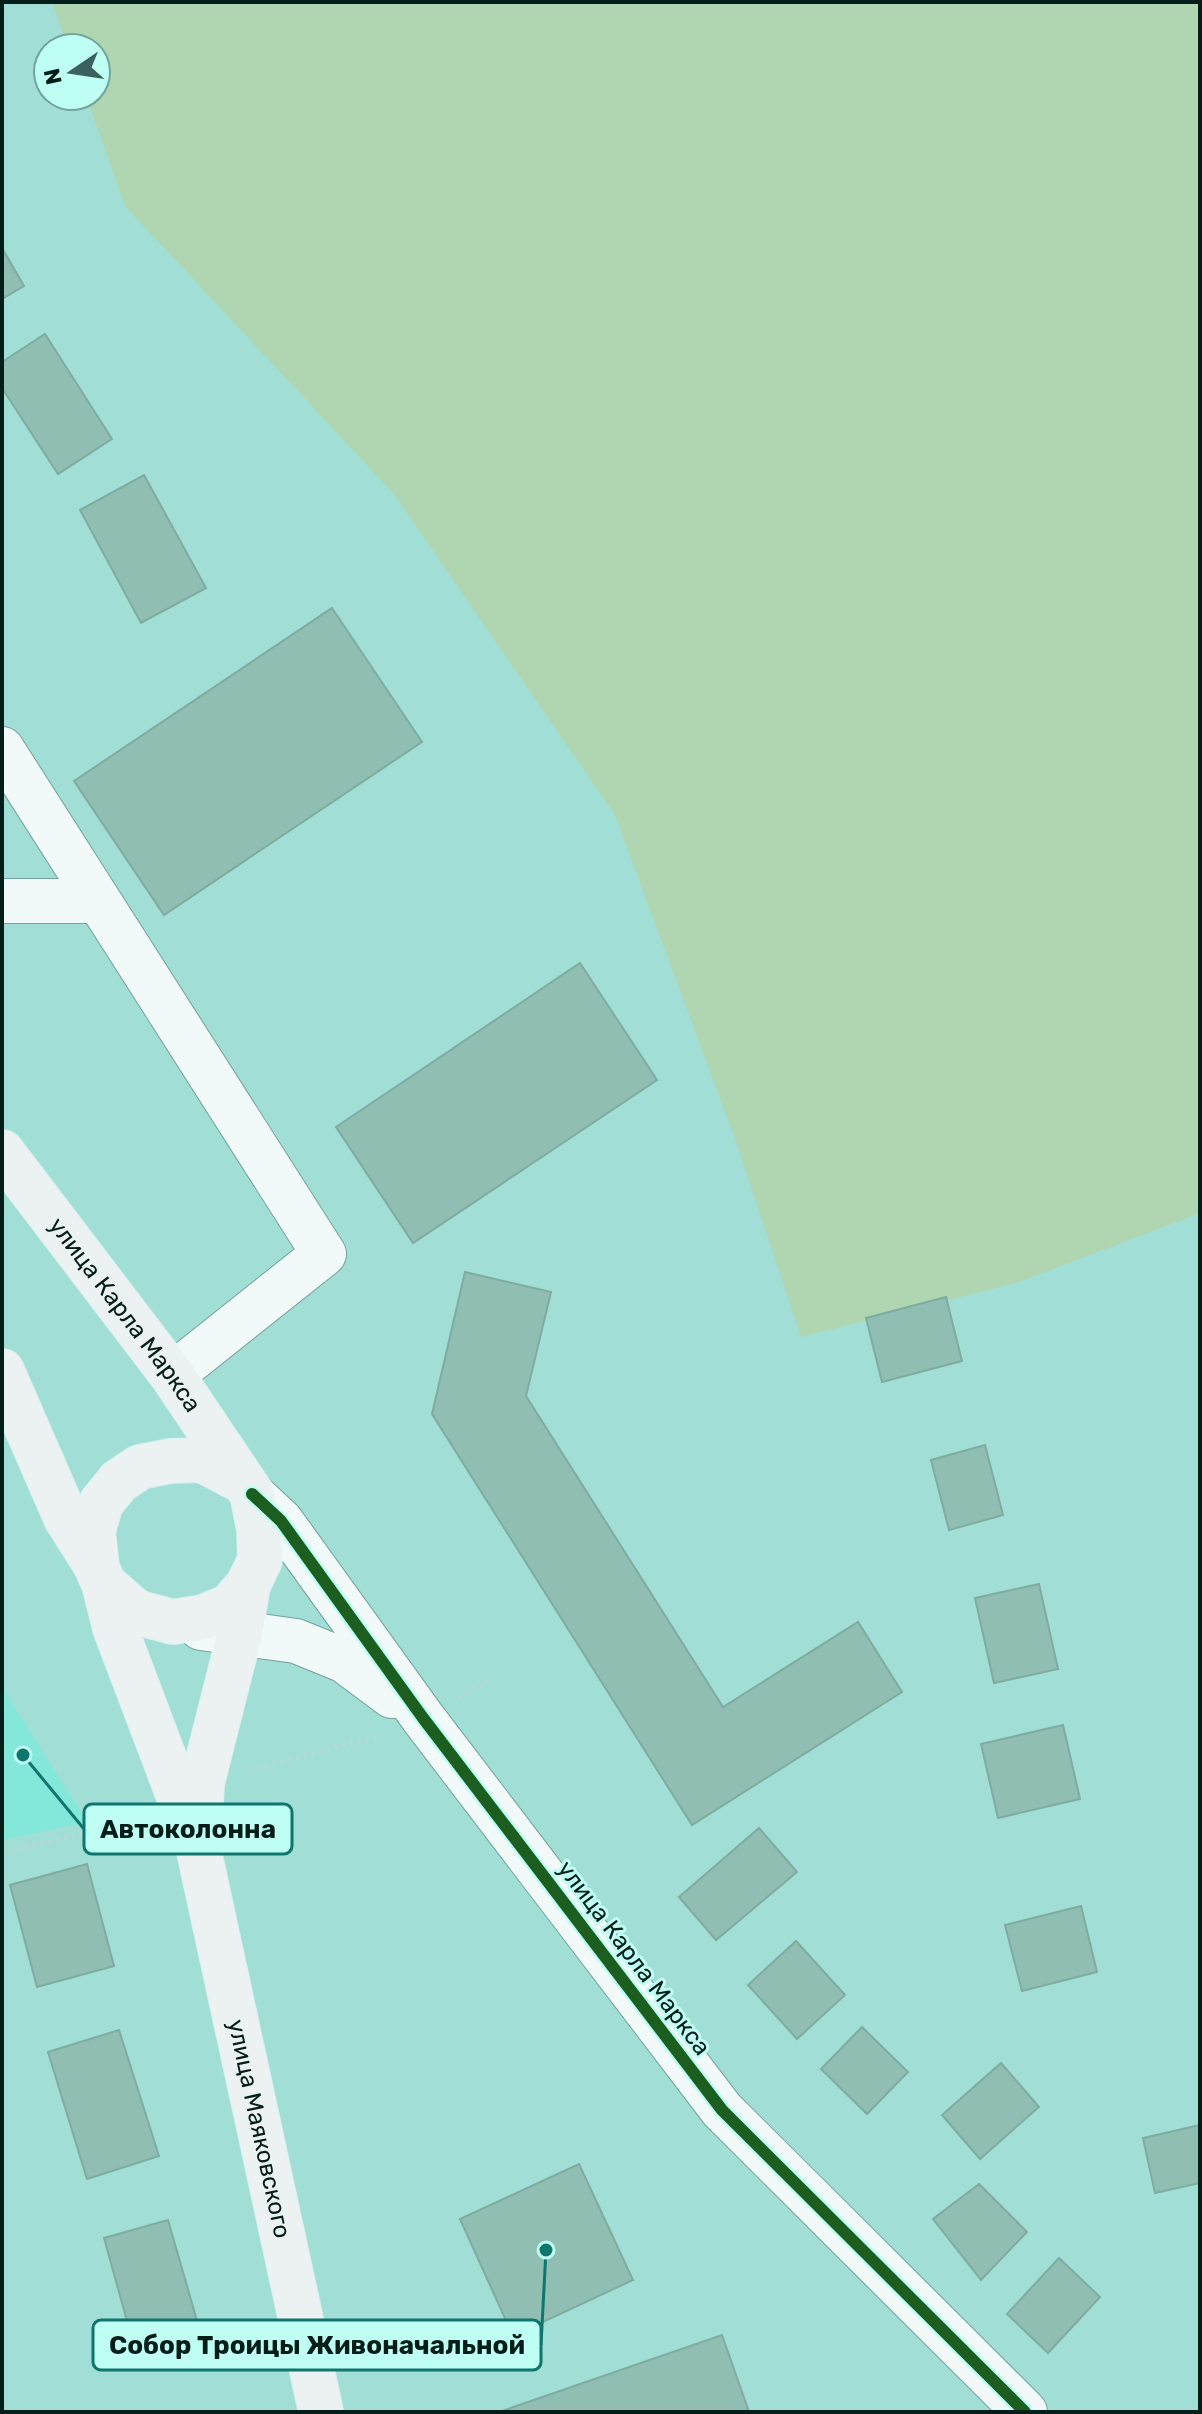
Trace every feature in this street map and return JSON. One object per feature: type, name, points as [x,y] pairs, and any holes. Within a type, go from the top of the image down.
[{"type":"main road","name":"улица Карла Маркса","points":[[2,1152],[172,1375],[248,1488]]},
{"type":"main road","points":[[2,1371],[66,1518],[100,1576],[136,1612],[173,1622],[203,1617],[230,1606],[248,1585],[260,1560],[259,1529],[248,1488],[202,1460],[170,1461],[140,1467],[119,1481],[101,1503],[93,1531],[100,1576]]},
{"type":"main road","name":"улица Маяковского","points":[[100,1576],[115,1628],[198,1847],[321,2412]]},
{"type":"main road","name":"улица Маяковского","points":[[198,1847],[202,1783],[240,1633],[248,1585]]},
{"type":"street","points":[[2,749],[324,1254],[172,1375]]},
{"type":"street","points":[[2,901],[99,901]]},
{"type":"street","name":"улица Карла Маркса","points":[[248,1488],[281,1521],[422,1718],[722,2110],[1025,2412]]},
{"type":"street","name":"улица Карла Маркса","points":[[173,1622],[296,1641],[345,1661],[422,1718]]},
{"type":"path","points":[[241,1772],[422,1718],[494,1677]]},
{"type":"path","points":[[2,1852],[108,1828],[147,1797]]},
{"type":"shaded area","points":[[52,2],[1200,2],[1200,1213],[1016,1283],[801,1337],[735,1139],[615,815],[394,494],[125,206],[92,112],[112,112],[112,32],[62,32]]},
{"type":"shaded area","points":[[2,1687],[87,1822],[2,1840]]},
{"type":"building","points":[[2,248],[24,286],[2,299]]},
{"type":"building","points":[[45,334],[112,439],[58,474],[2,388],[2,362]]},
{"type":"building","points":[[144,475],[206,588],[141,623],[80,510]]},
{"type":"building","points":[[332,608],[422,742],[164,915],[74,781]]},
{"type":"building","points":[[580,963],[657,1080],[413,1243],[336,1127]]},
{"type":"building","points":[[465,1272],[551,1292],[526,1396],[723,1707],[858,1622],[902,1692],[692,1825],[432,1414]]},
{"type":"building","points":[[946,1297],[962,1361],[882,1382],[866,1318]]},
{"type":"building","points":[[985,1445],[1003,1515],[949,1530],[931,1460]]},
{"type":"building","points":[[1039,1584],[1058,1669],[994,1683],[975,1598]]},
{"type":"building","points":[[1063,1725],[1080,1799],[998,1818],[981,1744]]},
{"type":"building","points":[[759,1828],[797,1872],[716,1940],[679,1897]]},
{"type":"building","points":[[87,1864],[114,1966],[37,1987],[10,1885]]},
{"type":"building","points":[[1081,1906],[1097,1972],[1022,1991],[1005,1925]]},
{"type":"building","points":[[796,1941],[845,1995],[797,2039],[748,1985]]},
{"type":"building","points":[[862,2027],[908,2072],[867,2114],[821,2069]]},
{"type":"building","points":[[119,2030],[159,2156],[87,2179],[48,2052]]},
{"type":"building","points":[[1001,2063],[1039,2107],[980,2159],[942,2115]]},
{"type":"building","points":[[1200,2125],[1200,2183],[1155,2193],[1143,2138]]},
{"type":"building","points":[[579,2164],[633,2280],[513,2336],[460,2219]]},
{"type":"building","points":[[979,2184],[1027,2232],[981,2280],[933,2219]]},
{"type":"building","points":[[168,2220],[202,2338],[137,2357],[104,2238]]},
{"type":"building","points":[[1059,2258],[1100,2297],[1048,2353],[1007,2314]]},
{"type":"building","points":[[722,2335],[749,2412],[499,2412]]},
{"type":"cycle path","points":[[252,1494],[281,1521],[423,1718],[722,2110],[1025,2412]]},
{"type":"place","name":"Автоколонна","points":[[23,1755]]},
{"type":"place","name":"Собор Троицы Живоначальной","points":[[546,2250]]}]
